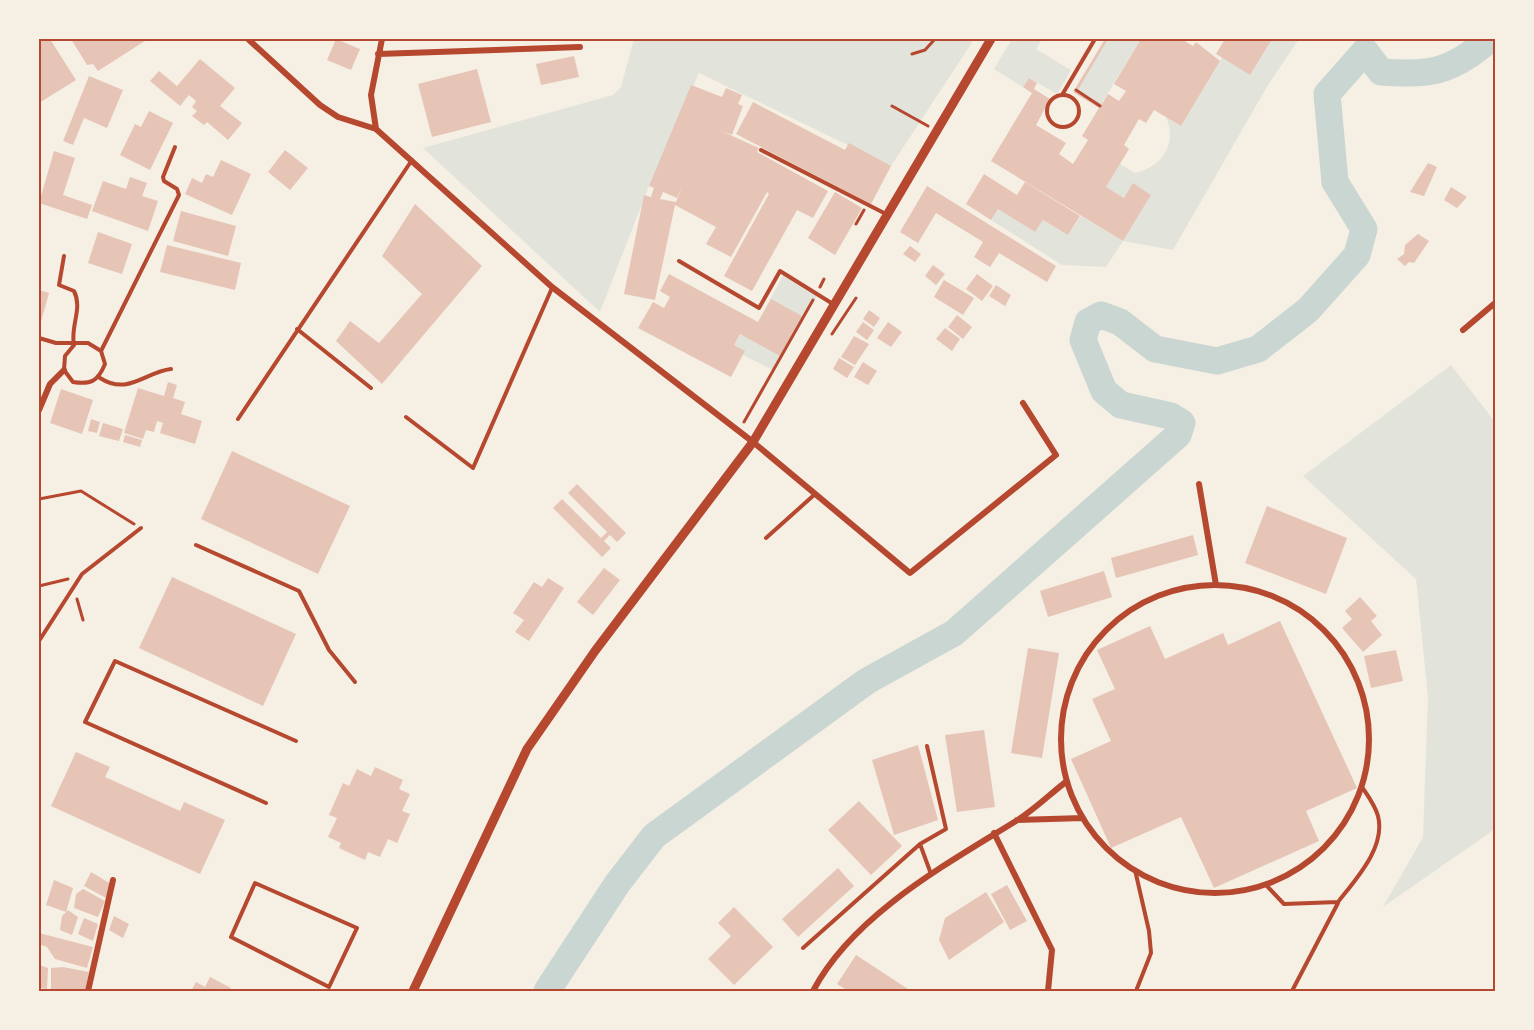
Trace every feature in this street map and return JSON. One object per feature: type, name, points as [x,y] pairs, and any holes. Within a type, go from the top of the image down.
[{"type":"main road","points":[[413,991],[527,749],[595,651],[753,442],[888,215],[988,40]]},
{"type":"street","points":[[248,39],[320,105],[338,117],[376,129],[552,287],[753,442],[910,573],[1056,455],[1023,404]]},
{"type":"street","points":[[376,129],[371,95],[382,39]]},
{"type":"street","points":[[378,54],[580,47]]},
{"type":"street","points":[[1463,330],[1495,303]]},
{"type":"street","points":[[39,410],[50,384],[64,370]]},
{"type":"street","points":[[1198,484],[1216,585]]},
{"type":"street","points":[[1216,585],[1245,588],[1280,599],[1311,619],[1338,646],[1356,678],[1367,714],[1369,750],[1362,787],[1346,820],[1323,850],[1294,872],[1266,885],[1242,891],[1205,893],[1168,886],[1135,870],[1106,847],[1083,818],[1067,781],[1061,745],[1064,708],[1075,673],[1095,641],[1121,615],[1154,597],[1189,586],[1216,585]]},
{"type":"street","points":[[813,991],[841,950],[880,914],[931,873],[1017,820],[1067,781]]},
{"type":"street","points":[[1017,820],[1083,818]]},
{"type":"street","points":[[994,833],[1052,950],[1048,991]]},
{"type":"street","points":[[88,991],[113,880]]},
{"type":"lane","points":[[1062,95],[1074,99],[1079,109],[1077,120],[1064,128],[1054,125],[1047,111],[1050,101],[1062,95],[1095,39]]},
{"type":"lane","points":[[100,351],[179,195],[177,189],[164,182],[163,177],[176,147]]},
{"type":"lane","points":[[761,150],[888,215]]},
{"type":"lane","points":[[238,419],[412,160]]},
{"type":"lane","points":[[64,256],[59,285],[74,291],[79,301],[72,337],[74,345]]},
{"type":"lane","points":[[679,261],[759,308],[780,271],[835,304]]},
{"type":"lane","points":[[406,417],[472,468],[552,287]]},
{"type":"lane","points":[[297,329],[371,388]]},
{"type":"lane","points":[[39,338],[74,345],[88,343],[100,351],[105,364],[100,378],[87,384],[73,382],[64,370],[65,356],[74,345]]},
{"type":"lane","points":[[100,378],[108,382],[130,384],[171,369]]},
{"type":"lane","points":[[766,538],[814,495]]},
{"type":"lane","points":[[39,641],[82,574],[141,528]]},
{"type":"lane","points":[[196,544],[298,591],[329,650],[355,682]]},
{"type":"lane","points":[[266,803],[85,722],[114,661],[296,741]]},
{"type":"lane","points":[[803,948],[920,844],[946,829],[927,746]]},
{"type":"lane","points":[[1293,991],[1338,902],[1366,862],[1379,838],[1377,812],[1362,787]]},
{"type":"lane","points":[[920,844],[931,873]]},
{"type":"lane","points":[[1135,870],[1149,931],[1150,953],[1136,991]]},
{"type":"lane","points":[[255,883],[357,928],[329,987],[231,937],[255,883]]},
{"type":"lane","points":[[1266,885],[1284,904],[1338,902]]},
{"type":"path","points":[[912,54],[925,50],[935,39]]},
{"type":"path","points":[[1080,82],[1075,91],[1100,106]]},
{"type":"path","points":[[892,106],[937,131]]},
{"type":"path","points":[[856,224],[867,205]]},
{"type":"path","points":[[738,432],[824,279]]},
{"type":"path","points":[[39,499],[81,491],[141,528]]},
{"type":"path","points":[[39,586],[82,574]]},
{"type":"path","points":[[76,583],[77,603],[83,620]]},
{"type":"shaded area","points":[[634,39],[967,39],[973,41],[891,166],[699,73],[649,186],[600,312],[423,148],[613,95],[621,87]]},
{"type":"shaded area","points":[[1012,39],[1042,39],[1036,49],[1071,70],[1057,94],[1029,78],[1023,87],[994,69]]},
{"type":"shaded area","points":[[1106,39],[1141,39],[1100,106],[1075,91]]},
{"type":"shaded area","points":[[1272,39],[1299,39],[1268,85],[1173,250],[1123,241],[1151,195],[1133,184],[1124,198],[1106,187],[1120,164],[1135,173],[1153,166],[1160,160],[1169,145],[1170,136],[1166,117],[1181,126],[1222,58]]},
{"type":"shaded area","points":[[998,209],[1035,232],[1043,220],[1068,235],[1081,216],[1123,241],[1106,267],[1062,265],[991,220]]},
{"type":"shaded area","points":[[784,274],[819,293],[773,370],[743,355],[734,345],[740,334],[749,338]]},
{"type":"shaded area","points":[[1451,365],[1495,422],[1495,829],[1383,907],[1423,837],[1428,697],[1416,579],[1303,476]]},
{"type":"building","points":[[39,39],[50,39],[76,80],[39,103]]},
{"type":"building","points":[[71,39],[148,39],[98,71],[93,64],[87,65]]},
{"type":"building","points":[[336,39],[360,49],[351,70],[327,60]]},
{"type":"building","points":[[1105,39],[1108,39],[1078,90],[1102,104],[1108,94],[1119,101],[1126,91],[1114,84],[1141,39],[1181,39],[1193,46],[1196,42],[1220,61],[1181,126],[1154,110],[1146,123],[1139,119],[1124,145],[1129,149],[1106,187],[1124,198],[1133,183],[1151,195],[1123,241],[991,161],[1032,93],[1023,87],[1029,78],[1037,83],[1034,89],[1050,99],[1036,125],[1066,143],[1059,154],[1073,164],[1088,140],[1082,136],[1099,108],[1073,92]]},
{"type":"building","points":[[1225,39],[1272,39],[1250,75],[1216,54]]},
{"type":"building","points":[[574,56],[579,77],[541,85],[536,64]]},
{"type":"building","points":[[200,59],[235,88],[220,106],[242,123],[228,140],[207,122],[204,125],[192,116],[197,111],[192,107],[196,101],[189,95],[180,106],[150,81],[159,71],[177,86]]},
{"type":"building","points":[[477,69],[491,122],[432,137],[418,84]]},
{"type":"building","points":[[89,76],[123,90],[107,128],[84,118],[73,145],[63,141]]},
{"type":"building","points":[[691,85],[722,97],[726,88],[742,95],[738,104],[743,106],[732,135],[719,130],[759,148],[757,152],[828,191],[813,218],[797,210],[752,291],[724,276],[769,194],[767,192],[731,257],[706,244],[716,227],[675,205],[655,300],[624,294],[644,195],[651,197],[654,188],[649,186]],"holes":[[[682,187],[676,202],[660,199],[663,192],[677,198]]]},
{"type":"building","points":[[753,102],[845,150],[849,143],[891,166],[871,204],[736,134]]},
{"type":"building","points":[[149,111],[173,123],[150,170],[120,155],[135,124],[141,127]]},
{"type":"building","points":[[285,150],[308,168],[290,190],[268,172]]},
{"type":"building","points":[[54,151],[75,158],[63,195],[92,205],[87,219],[39,203]]},
{"type":"building","points":[[221,160],[251,174],[232,215],[185,194],[192,178],[202,183],[206,174],[213,177]]},
{"type":"building","points":[[1428,163],[1437,167],[1424,196],[1410,192]]},
{"type":"building","points":[[984,174],[1017,195],[1025,182],[1080,216],[1068,235],[1043,220],[1035,232],[998,209],[991,220],[966,204]]},
{"type":"building","points":[[130,177],[147,183],[142,196],[158,201],[148,231],[92,211],[103,181],[126,189]]},
{"type":"building","points":[[927,186],[1056,266],[1047,282],[999,253],[990,267],[974,257],[983,242],[936,213],[918,243],[900,232]]},
{"type":"building","points":[[1451,187],[1467,197],[1457,208],[1444,200]]},
{"type":"building","points":[[835,192],[862,208],[835,255],[808,238]]},
{"type":"building","points":[[415,204],[482,266],[382,384],[336,341],[350,321],[379,343],[422,294],[382,256]]},
{"type":"building","points":[[181,211],[236,226],[228,256],[173,241]]},
{"type":"building","points":[[98,232],[132,244],[122,274],[88,263]]},
{"type":"building","points":[[1418,234],[1429,241],[1414,263],[1409,262],[1405,266],[1397,259],[1404,254],[1405,245]]},
{"type":"building","points":[[167,245],[241,263],[235,290],[160,272]]},
{"type":"building","points":[[910,246],[921,254],[915,262],[903,254]]},
{"type":"building","points":[[933,265],[945,274],[936,285],[925,276]]},
{"type":"building","points":[[669,274],[758,322],[771,299],[802,316],[780,356],[740,334],[734,345],[745,351],[731,377],[638,328],[653,302],[664,308],[670,297],[660,291]]},
{"type":"building","points":[[977,274],[993,286],[982,301],[966,289]]},
{"type":"building","points":[[944,280],[974,298],[963,315],[934,297]]},
{"type":"building","points":[[996,285],[1011,295],[1005,306],[989,296]]},
{"type":"building","points":[[39,290],[49,293],[40,325],[39,325]]},
{"type":"building","points":[[869,310],[880,318],[874,327],[863,319]]},
{"type":"building","points":[[957,315],[972,327],[963,339],[948,327]]},
{"type":"building","points":[[863,322],[874,330],[867,340],[856,332]]},
{"type":"building","points":[[888,322],[902,332],[891,347],[877,338]]},
{"type":"building","points":[[945,328],[960,339],[952,351],[936,339]]},
{"type":"building","points":[[854,336],[869,344],[855,365],[841,357]]},
{"type":"building","points":[[839,358],[854,367],[847,378],[833,369]]},
{"type":"building","points":[[863,362],[877,371],[868,385],[854,377]]},
{"type":"building","points":[[168,382],[177,385],[173,398],[185,402],[181,414],[202,421],[195,444],[160,433],[163,423],[157,421],[154,432],[146,430],[143,439],[124,433],[138,388],[164,396]]},
{"type":"building","points":[[61,389],[93,400],[82,434],[50,423]]},
{"type":"building","points":[[91,419],[100,422],[97,433],[88,431]]},
{"type":"building","points":[[103,423],[123,429],[119,441],[99,436]]},
{"type":"building","points":[[125,435],[142,440],[140,447],[123,442]]},
{"type":"building","points":[[232,451],[350,506],[318,574],[201,519]]},
{"type":"building","points":[[577,484],[626,533],[617,542],[610,535],[604,541],[611,548],[602,557],[553,508],[562,499],[601,538],[607,532],[568,493]]},
{"type":"building","points":[[1267,506],[1347,538],[1326,594],[1245,563]]},
{"type":"building","points":[[1193,535],[1198,555],[1116,578],[1111,558]]},
{"type":"building","points":[[604,568],[620,580],[593,615],[577,602]]},
{"type":"building","points":[[1104,571],[1112,597],[1048,617],[1040,591]]},
{"type":"building","points":[[172,577],[296,634],[263,706],[139,648]]},
{"type":"building","points":[[548,578],[564,588],[529,641],[515,632],[524,620],[513,613],[534,582],[542,587]]},
{"type":"building","points":[[1360,597],[1377,616],[1371,621],[1382,635],[1363,652],[1342,628],[1352,619],[1345,611]]},
{"type":"building","points":[[1280,621],[1357,788],[1306,811],[1319,841],[1214,888],[1181,817],[1111,848],[1071,759],[1111,741],[1092,699],[1115,689],[1097,650],[1150,626],[1165,659],[1223,633],[1228,645]]},
{"type":"building","points":[[1028,648],[1059,653],[1042,758],[1011,753]]},
{"type":"building","points":[[1396,650],[1403,681],[1371,688],[1364,656]]},
{"type":"building","points":[[984,730],[995,807],[957,812],[945,735]]},
{"type":"building","points":[[918,745],[938,820],[894,835],[872,760]]},
{"type":"building","points":[[76,752],[110,767],[105,777],[180,811],[184,802],[225,820],[200,874],[51,806]]},
{"type":"building","points":[[375,767],[403,780],[399,789],[410,794],[402,811],[410,814],[397,843],[388,839],[380,857],[368,852],[365,860],[339,848],[341,843],[328,837],[337,818],[329,815],[343,783],[349,786],[357,769],[371,776]]},
{"type":"building","points":[[859,801],[902,846],[871,875],[828,830]]},
{"type":"building","points":[[838,868],[854,886],[798,937],[782,919]]},
{"type":"building","points":[[91,872],[111,884],[106,898],[84,886]]},
{"type":"building","points":[[54,880],[73,888],[66,912],[46,905]]},
{"type":"building","points":[[1007,885],[1027,921],[1010,930],[991,894]]},
{"type":"building","points":[[83,889],[105,901],[98,917],[74,908],[76,894]]},
{"type":"building","points":[[986,892],[1004,922],[949,960],[939,940],[945,918]]},
{"type":"building","points":[[734,907],[773,947],[734,985],[708,959],[731,936],[718,923]]},
{"type":"building","points":[[68,910],[78,917],[72,935],[60,930],[62,916]]},
{"type":"building","points":[[114,916],[129,924],[123,938],[109,930]]},
{"type":"building","points":[[84,918],[98,924],[93,941],[78,934]]},
{"type":"building","points":[[39,933],[93,947],[87,968],[55,959],[47,947],[39,944]]},
{"type":"building","points":[[856,955],[908,989],[906,991],[848,991],[837,984]]},
{"type":"building","points":[[39,965],[48,968],[47,989],[39,988]]},
{"type":"building","points":[[63,967],[89,972],[85,991],[51,991],[51,968]]},
{"type":"building","points":[[210,977],[231,988],[229,991],[191,991],[196,982],[205,987]]},
{"type":"waterway","points":[[547,991],[617,884],[654,836],[867,681],[954,633],[1178,435],[1182,423],[1171,416],[1121,405],[1104,391],[1083,340],[1088,322],[1101,315],[1120,322],[1155,349],[1217,361],[1258,349],[1308,310],[1357,255],[1364,229],[1335,182],[1327,94],[1365,51],[1381,72],[1427,72],[1463,59],[1490,39]]}]
